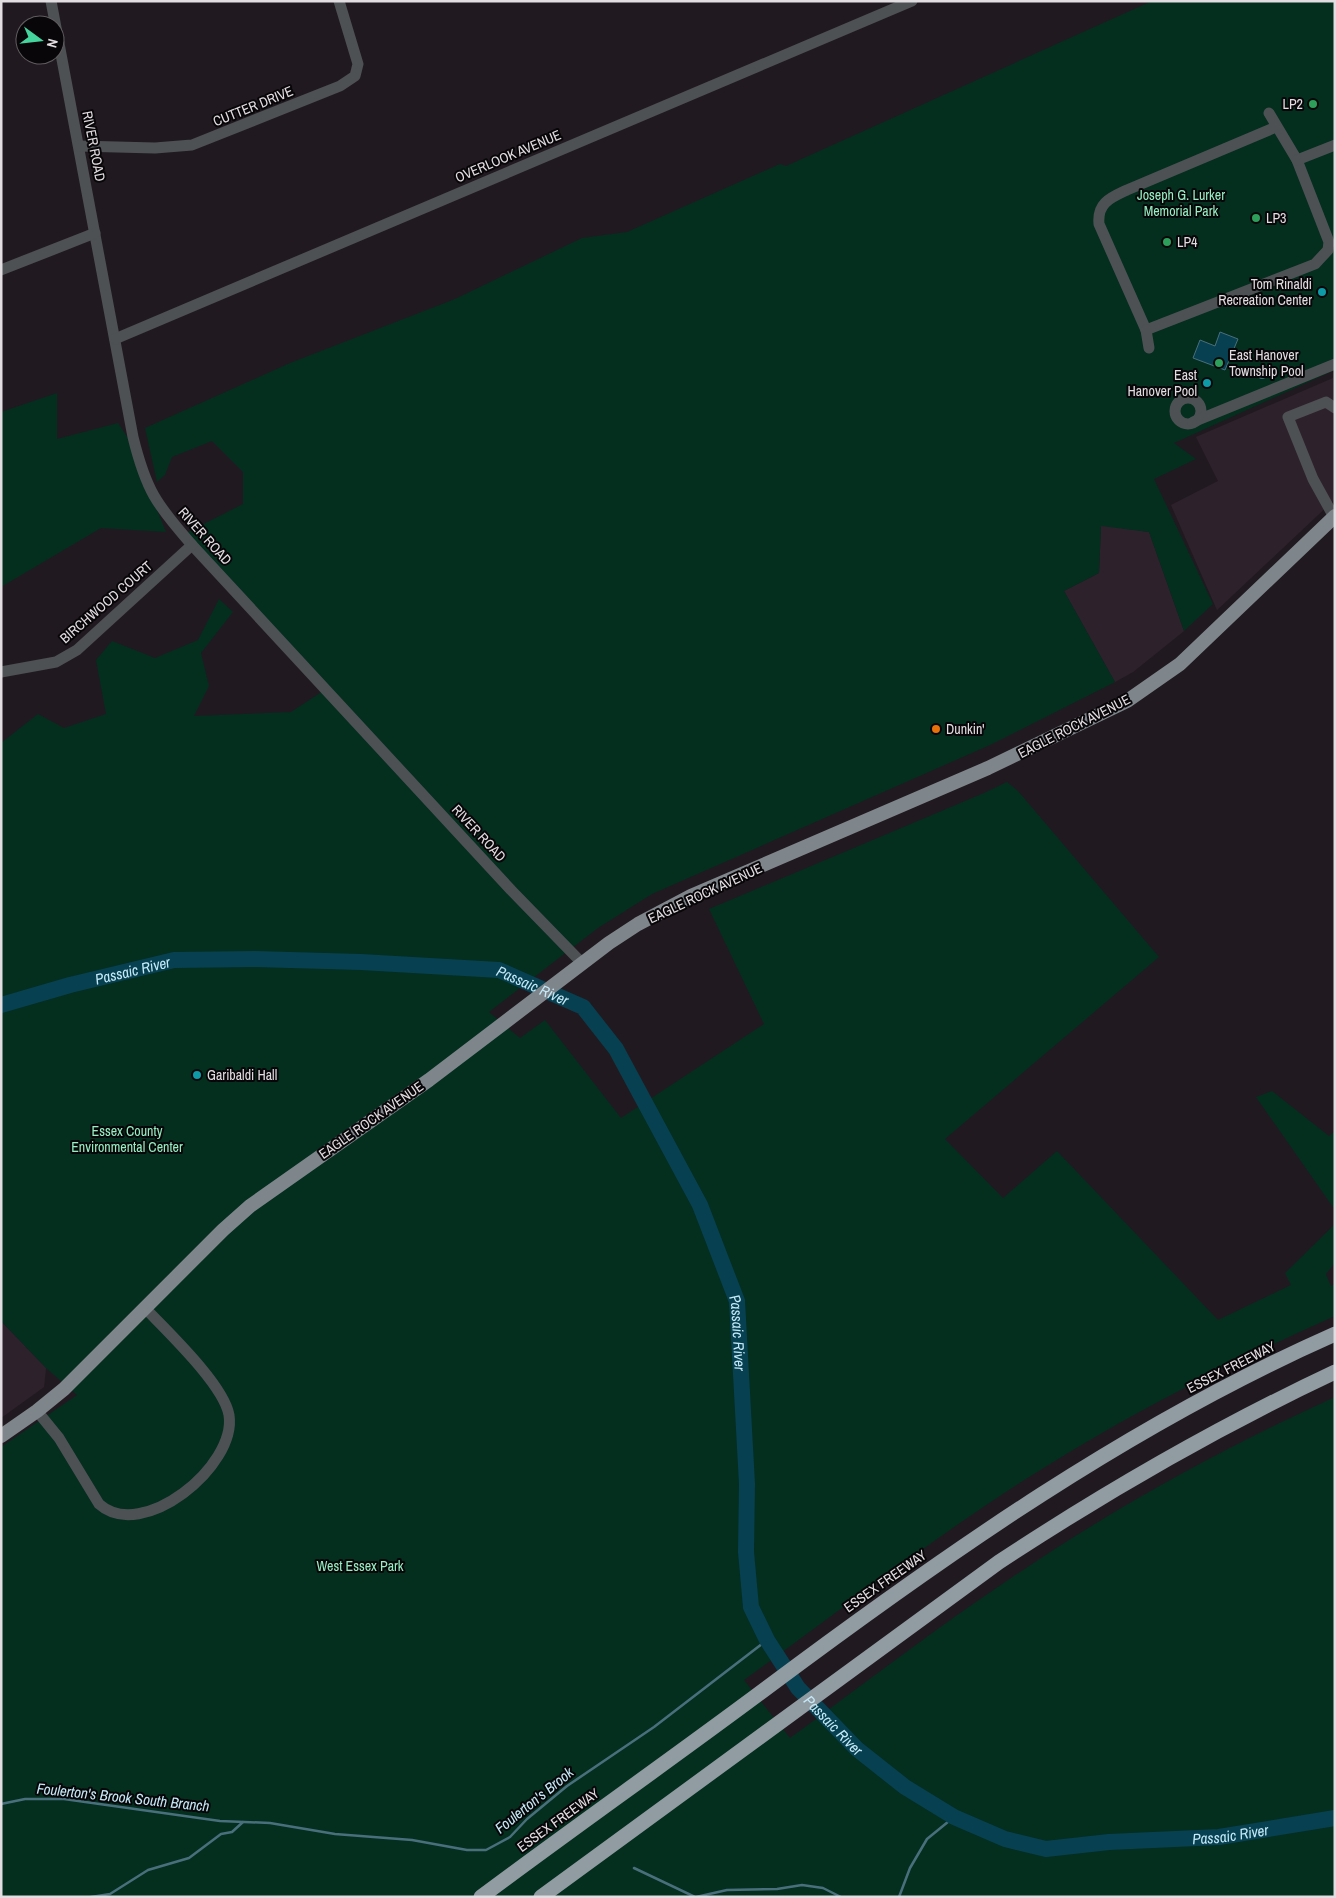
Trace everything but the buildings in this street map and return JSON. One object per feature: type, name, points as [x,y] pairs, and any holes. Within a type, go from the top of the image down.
[{"type":"highway","name":"ESSEX FREEWAY","points":[[481,1897],[821,1647],[967,1543],[1086,1467],[1206,1399],[1335,1334]]},
{"type":"highway","points":[[541,1897],[947,1599],[1067,1517],[1153,1466],[1226,1426],[1335,1372]]},
{"type":"main road","name":"EAGLE ROCK AVENUE","points":[[1,1436],[37,1411],[94,1361],[223,1230],[250,1206],[429,1080],[568,974],[638,924],[692,896],[988,768],[1127,701],[1185,660],[1334,517]]},
{"type":"street","name":"RIVER ROAD","points":[[51,1],[133,437],[143,476],[158,505],[192,545],[505,883],[587,960]]},
{"type":"street","name":"CUTTER DRIVE","points":[[79,146],[155,148],[192,145],[340,86],[355,76],[358,64],[339,1]]},
{"type":"street","name":"OVERLOOK AVENUE","points":[[115,339],[912,1]]},
{"type":"street","points":[[1146,330],[1315,264],[1331,252],[1329,242],[1296,160],[1269,113]]},
{"type":"street","points":[[1148,348],[1146,330],[1099,224],[1098,215],[1102,206],[1108,199],[1127,190],[1276,127]]},
{"type":"street","points":[[1296,160],[1335,145]]},
{"type":"street","points":[[1,270],[95,233]]},
{"type":"street","points":[[1193,422],[1335,364]]},
{"type":"street","points":[[1334,517],[1313,479],[1288,417],[1326,402],[1335,408]]},
{"type":"street","name":"BIRCHWOOD COURT","points":[[1,672],[50,663],[72,653],[192,545]]},
{"type":"street","points":[[37,1411],[59,1438],[99,1504],[106,1510],[115,1514],[130,1514],[155,1510],[177,1498],[196,1483],[223,1447],[228,1428],[227,1406],[209,1380],[145,1308]]},
{"type":"shaded area","points":[[1333,378],[1335,499],[1217,610],[1171,505],[1218,481],[1196,437]]},
{"type":"shaded area","points":[[1101,525],[1149,532],[1184,631],[1133,672],[1115,682],[1064,591],[1099,573]]},
{"type":"shaded area","points":[[1,1321],[46,1368],[44,1387],[1,1418]]},
{"type":"green space","points":[[1152,1],[1335,1],[1335,370],[1174,443],[1196,459],[1154,479],[1213,604],[1184,631],[1149,532],[1101,526],[1099,573],[1064,591],[1115,682],[990,745],[652,894],[598,928],[489,1012],[520,1038],[545,1020],[621,1118],[764,1024],[709,909],[1007,782],[1018,791],[1159,957],[945,1139],[1003,1198],[1057,1151],[1218,1320],[1291,1285],[1285,1273],[1335,1224],[1335,1263],[1326,1274],[1331,1286],[1335,1284],[1335,1316],[1169,1396],[1030,1476],[906,1561],[744,1680],[790,1738],[957,1615],[1091,1526],[1211,1458],[1335,1397],[1335,1897],[1,1897],[1,1447],[77,1395],[46,1368],[1,1321],[1,743],[38,714],[64,728],[106,714],[96,660],[112,641],[155,658],[198,640],[219,599],[233,612],[201,653],[209,686],[194,716],[291,712],[323,691],[180,536],[243,504],[243,472],[212,441],[172,457],[165,475],[157,482],[145,428],[290,363],[455,299],[582,238],[627,232],[780,164],[786,166]]},
{"type":"green space","points":[[57,393],[57,439],[118,423],[128,438],[166,532],[101,528],[1,587],[1,412]]},
{"type":"green space","points":[[1272,1091],[1329,1136],[1335,1131],[1335,1210],[1256,1097]]},
{"type":"water","points":[[1220,332],[1238,339],[1225,370],[1193,358],[1200,340],[1215,346]]},
{"type":"water","points":[[1262,367],[1268,373],[1262,379],[1256,373]]},
{"type":"waterway","name":"Passaic River","points":[[1,1005],[70,985],[174,960],[255,959],[361,962],[499,970],[583,1007],[616,1049],[700,1205],[737,1301],[747,1484],[746,1552],[751,1607],[767,1640],[798,1688],[857,1749],[905,1787],[954,1817],[1005,1839],[1046,1849],[1109,1842],[1219,1837],[1335,1818]]},
{"type":"waterway","name":"Foulerton's Brook","points":[[1,1804],[25,1799],[64,1799],[220,1821],[270,1823],[335,1834],[412,1840],[467,1850],[486,1850],[510,1837],[527,1819],[567,1786],[654,1727],[767,1640]]},
{"type":"waterway","points":[[899,1897],[910,1868],[927,1839],[954,1817]]},
{"type":"waterway","points":[[91,1897],[110,1894],[148,1870],[189,1858],[221,1834],[232,1832],[243,1822]]},
{"type":"waterway","points":[[634,1868],[695,1897]]},
{"type":"waterway","points":[[696,1897],[727,1890],[777,1889],[802,1885],[823,1888],[841,1897]]},
{"type":"place","name":"LP2","points":[[1313,104]]},
{"type":"place","name":"LP3","points":[[1256,218]]},
{"type":"place","name":"LP4","points":[[1167,242]]},
{"type":"place","name":"Tom Rinaldi Recreation Center","points":[[1322,292]]},
{"type":"place","name":"East Hanover Township Pool","points":[[1219,363]]},
{"type":"place","name":"East Hanover Pool","points":[[1207,383]]},
{"type":"place","name":"Dunkin'","points":[[936,729]]},
{"type":"place","name":"Garibaldi Hall","points":[[197,1075]]},
{"type":"park label","name":"Joseph G. Lurker Memorial Park","points":[[1181,204]]},
{"type":"park label","name":"Essex County Environmental Center","points":[[127,1140]]},
{"type":"park label","name":"West Essex Park","points":[[360,1566]]},
{"type":"water label","name":"Foulerton's Brook South Branch","points":[[123,1797]]}]
